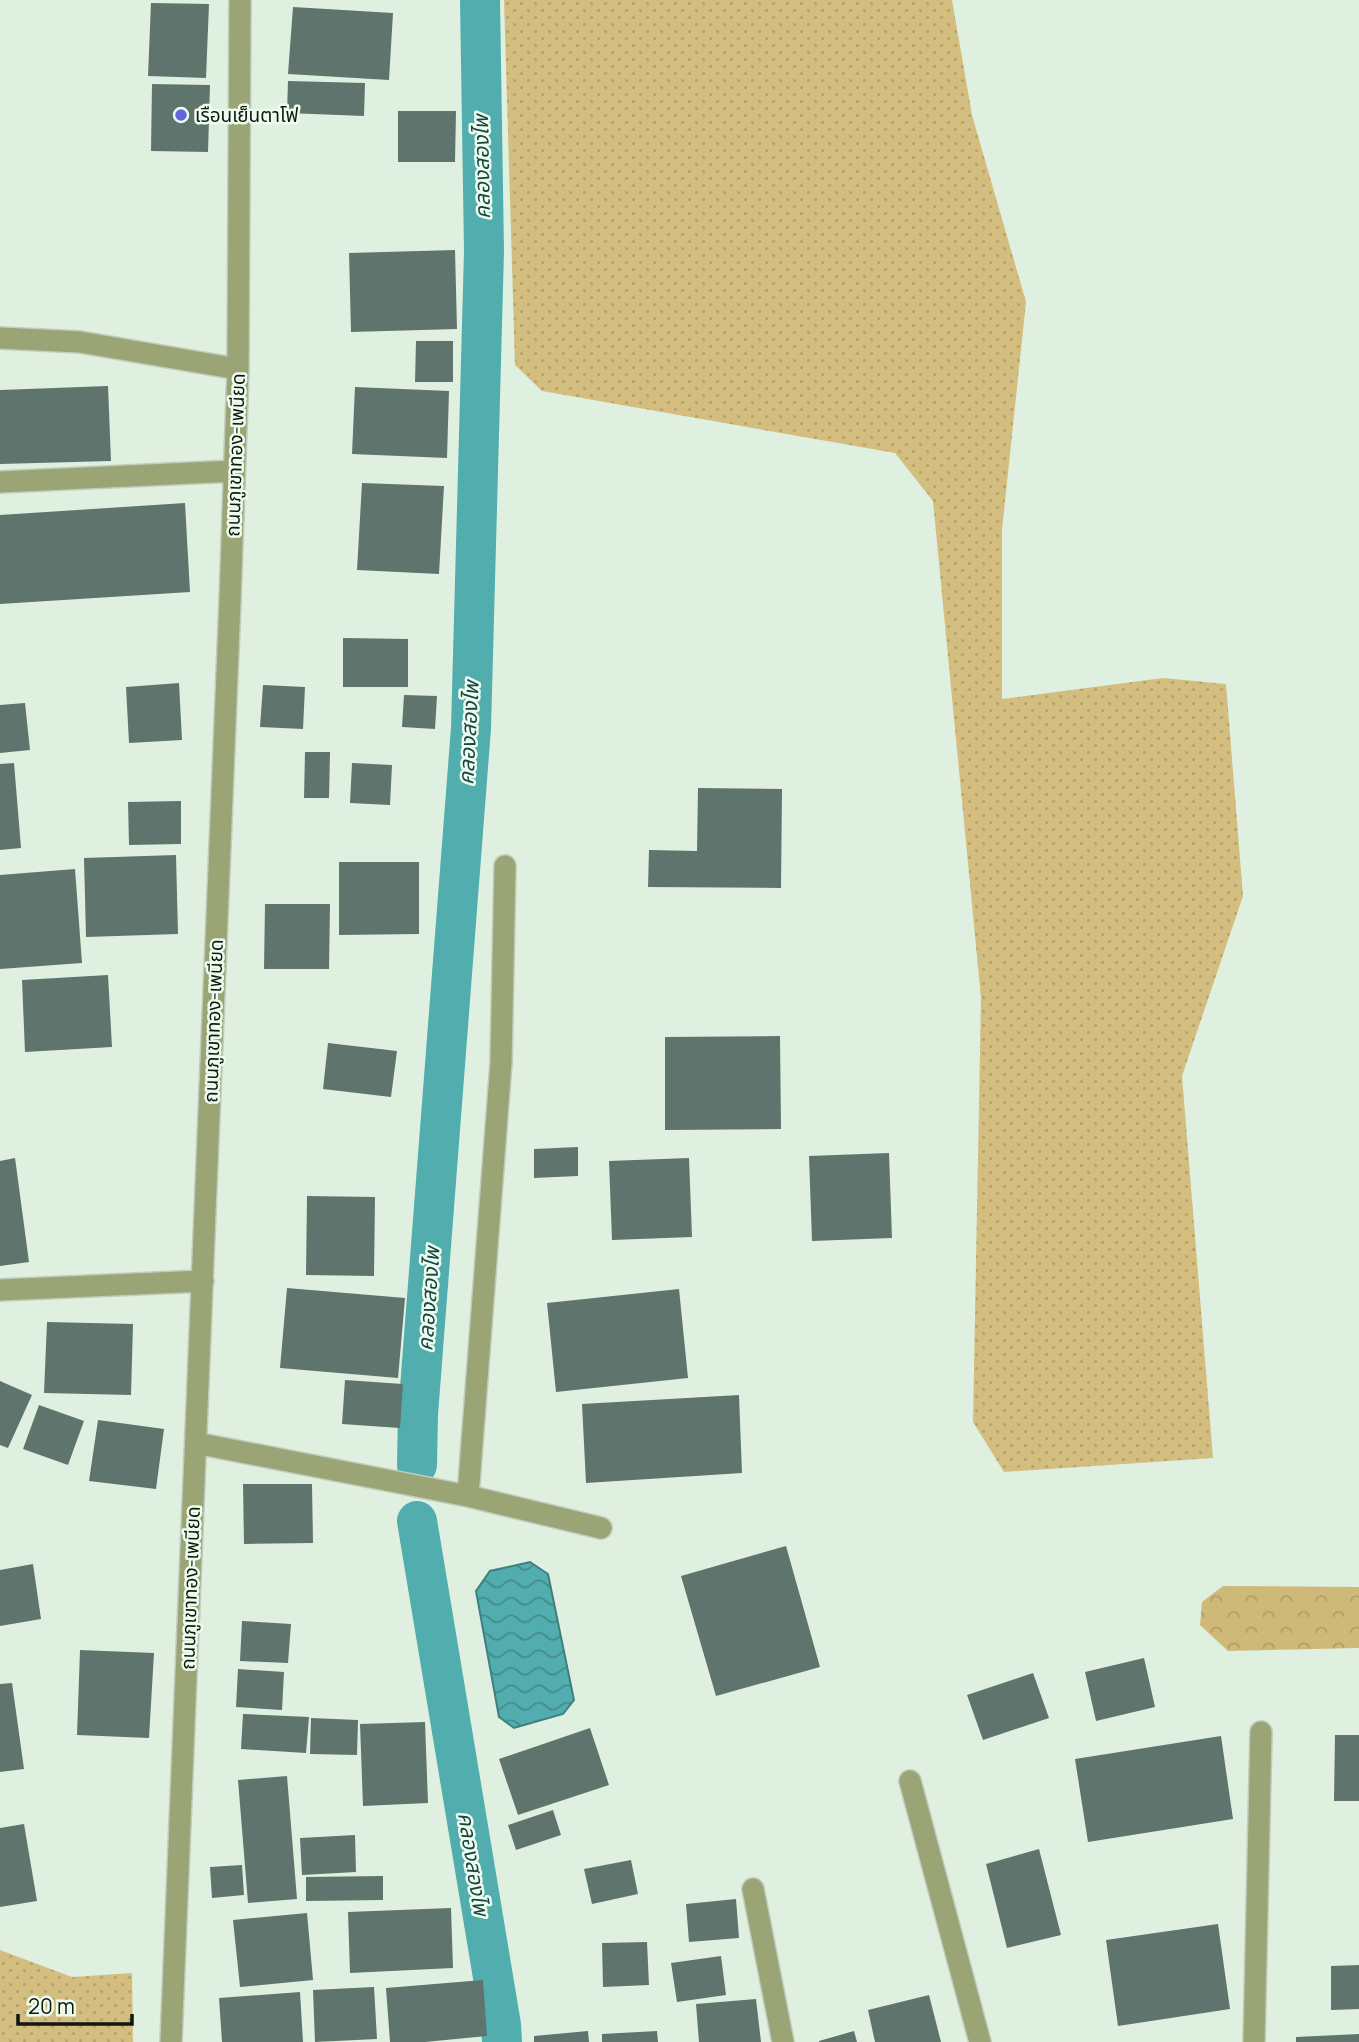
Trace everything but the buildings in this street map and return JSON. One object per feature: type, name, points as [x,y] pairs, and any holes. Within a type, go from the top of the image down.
[{"type":"street","name":"ถนนภูเขาทอง-เพนียด","points":[[171,2042],[238,369],[240,0]]},
{"type":"street","points":[[0,338],[80,342],[238,369]]},
{"type":"street","points":[[0,482],[234,471]]},
{"type":"street","points":[[468,1496],[502,1063],[505,866]]},
{"type":"street","points":[[0,1290],[203,1281]]},
{"type":"street","points":[[196,1443],[468,1496],[601,1528]]},
{"type":"street","points":[[1254,2042],[1261,1732]]},
{"type":"street","points":[[910,1781],[980,2042]]},
{"type":"street","points":[[753,1889],[783,2042]]},
{"type":"shaded area","points":[[504,0],[952,0],[972,115],[1026,302],[1002,530],[1002,699],[1163,678],[1226,684],[1243,896],[1182,1076],[1213,1458],[1004,1472],[973,1422],[981,998],[933,501],[895,453],[542,391],[515,365]]},
{"type":"shaded area","points":[[0,1950],[72,1977],[132,1973],[133,2042],[0,2042]]},
{"type":"green space","points":[[1223,1586],[1359,1587],[1359,1648],[1228,1651],[1200,1625],[1202,1602]]},
{"type":"water","points":[[530,1562],[548,1574],[574,1700],[563,1714],[514,1728],[499,1717],[476,1591],[490,1571]]},
{"type":"waterway","name":"คลองสองไพ","points":[[417,1465],[418,1414],[471,728],[484,251],[480,0]]},
{"type":"waterway","name":"คลองสองไพ","points":[[417,1521],[502,2042]]},
{"type":"place","name":"เรือนเย็นตาโฟ","points":[[181,115]]}]
